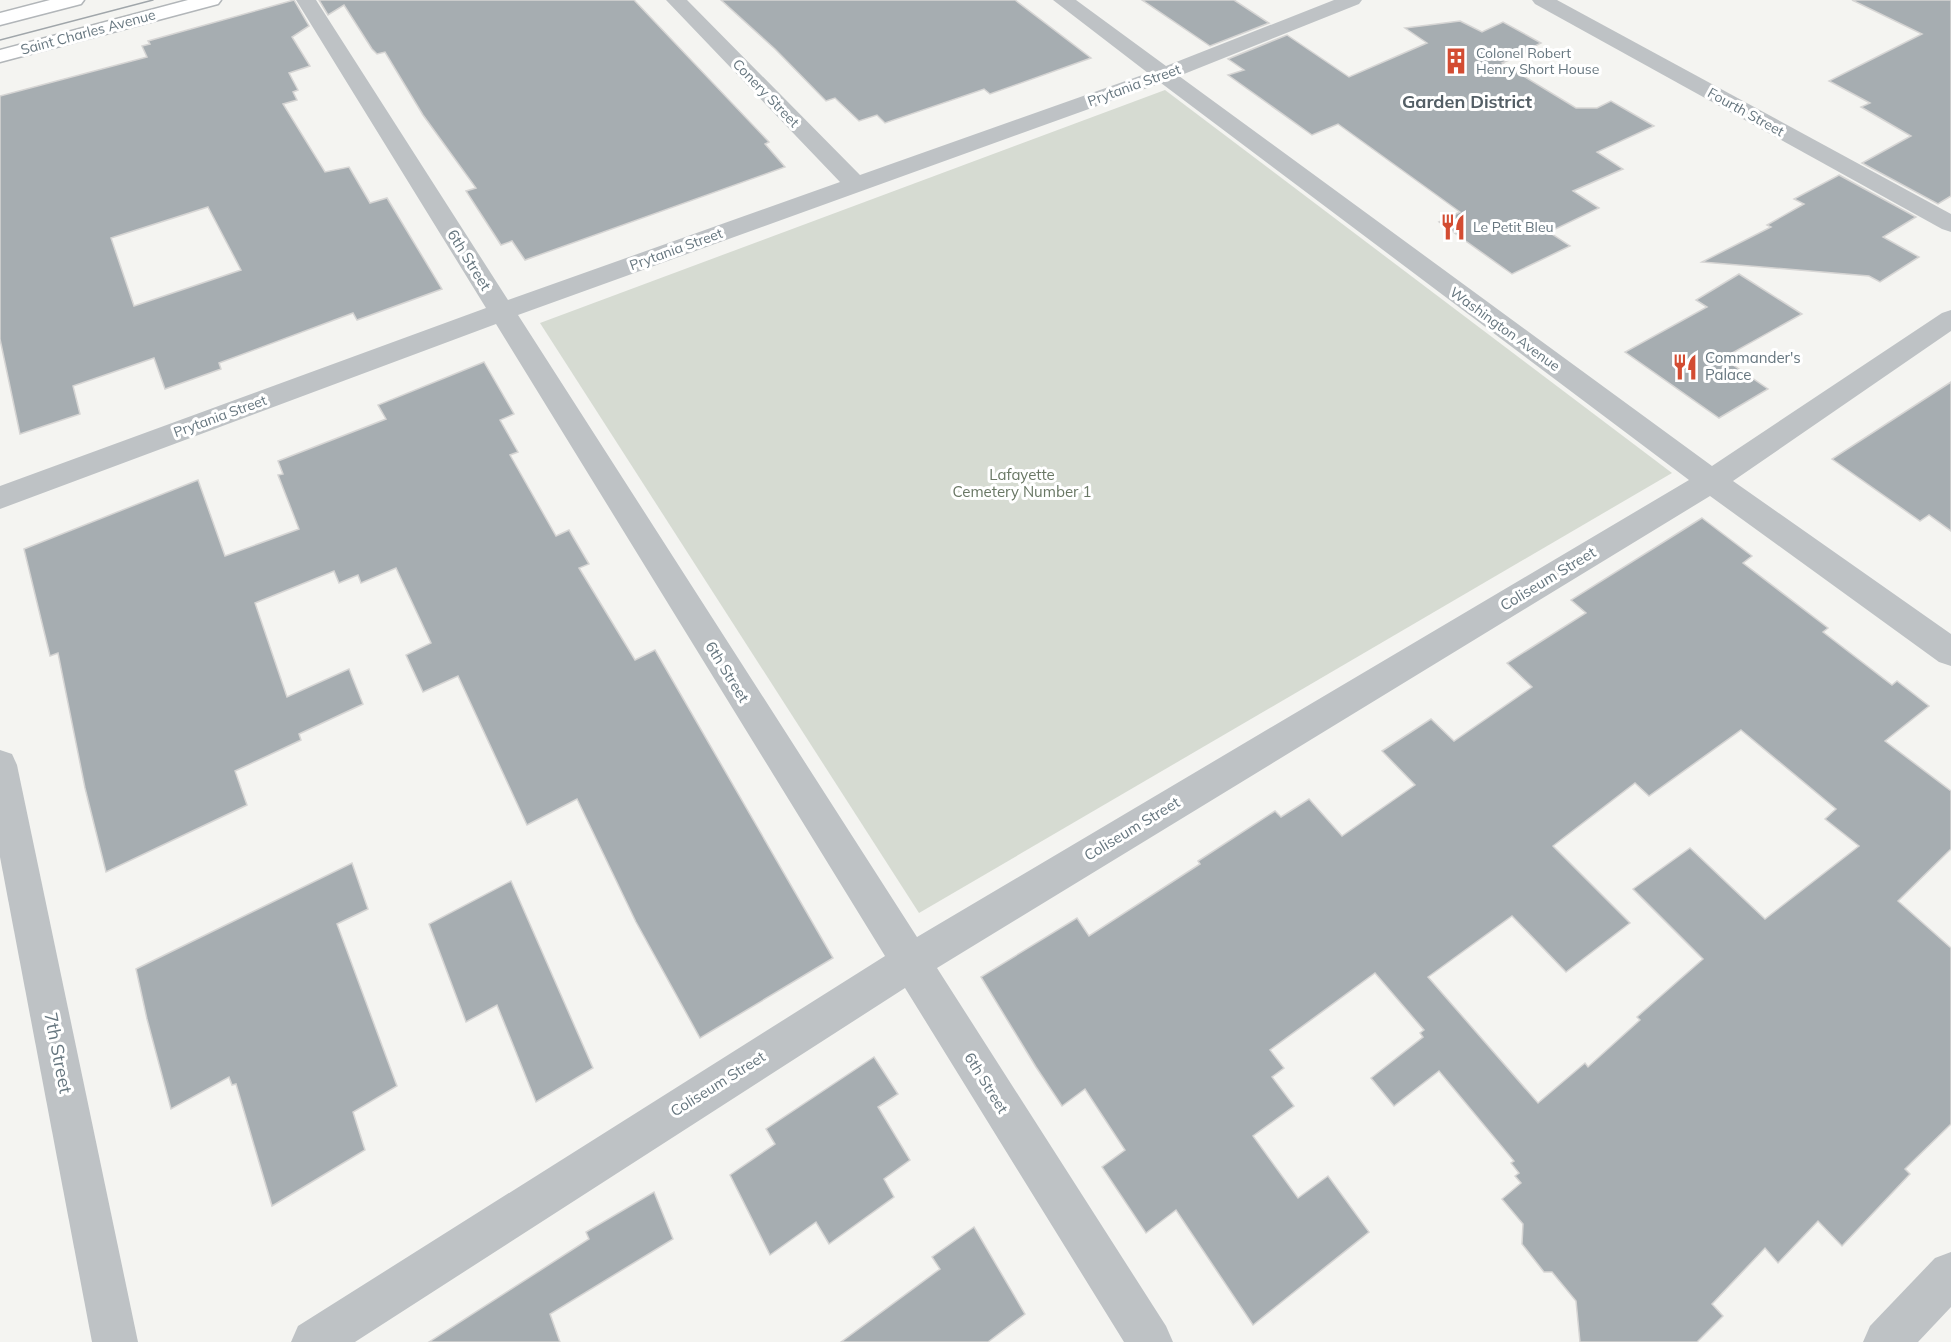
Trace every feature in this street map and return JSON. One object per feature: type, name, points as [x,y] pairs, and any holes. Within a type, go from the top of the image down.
[{"type":"main road","points":[[0,19],[74,0]]},
{"type":"main road","name":"Saint Charles Avenue","points":[[0,56],[212,0]]},
{"type":"street","name":"6th Street","points":[[306,0],[909,963],[1150,1342]]},
{"type":"street","name":"Conery Street","points":[[676,0],[856,185]]},
{"type":"street","name":"Washington Avenue","points":[[1064,0],[1711,481],[1951,652]]},
{"type":"street","name":"Prytania Street","points":[[0,498],[501,312],[1163,75],[1352,0]]},
{"type":"street","name":"Fourth Street","points":[[1542,0],[1951,224]]},
{"type":"street","name":"Coliseum Street","points":[[314,1342],[909,963],[1711,481],[1951,319]]},
{"type":"street","name":"7th Street","points":[[0,765],[115,1342]]},
{"type":"street","points":[[1886,1342],[1951,1274]]},
{"type":"green space","name":"Lafayette Cemetery Number 1","points":[[1165,90],[1672,473],[919,913],[540,323]]},
{"type":"building","points":[[294,0],[309,26],[292,37],[310,66],[289,73],[298,90],[293,92],[297,100],[283,104],[325,172],[349,167],[370,203],[387,198],[442,289],[357,320],[353,313],[219,363],[221,369],[165,389],[154,358],[73,386],[80,414],[20,434],[0,339],[0,96],[147,57],[142,46],[150,44],[148,41]],"holes":[[[208,207],[241,270],[134,306],[111,238]]]},
{"type":"building","points":[[319,0],[634,0],[769,142],[765,144],[785,167],[525,260],[512,241],[501,245],[466,191],[476,188],[423,115],[385,52],[377,54],[372,49],[344,5],[328,15]]},
{"type":"building","points":[[721,0],[1015,0],[1091,58],[990,94],[984,89],[885,123],[877,115],[859,121],[835,98],[826,101],[775,49]]},
{"type":"building","points":[[1142,0],[1234,0],[1269,23],[1210,46]]},
{"type":"building","points":[[1852,0],[1951,0],[1951,196],[1938,204],[1862,163],[1911,136],[1861,107],[1870,103],[1829,81],[1922,34]]},
{"type":"building","points":[[1460,21],[1482,32],[1503,22],[1541,43],[1533,47],[1536,49],[1502,63],[1576,108],[1597,108],[1611,101],[1654,126],[1597,152],[1623,169],[1573,191],[1599,208],[1549,232],[1570,246],[1512,274],[1439,222],[1460,212],[1338,124],[1312,135],[1228,75],[1244,70],[1228,59],[1287,35],[1349,77],[1427,43],[1405,28]]},
{"type":"building","points":[[1839,175],[1916,217],[1883,237],[1919,257],[1880,282],[1869,276],[1702,262],[1771,227],[1767,225],[1804,204],[1794,199]]},
{"type":"building","points":[[1739,274],[1802,314],[1723,358],[1768,389],[1719,418],[1625,352],[1707,307],[1696,300]]},
{"type":"building","points":[[484,362],[514,414],[500,420],[518,452],[510,455],[556,536],[569,530],[589,564],[579,568],[635,660],[655,650],[833,958],[700,1038],[636,922],[577,799],[527,825],[458,676],[423,692],[406,655],[431,643],[396,568],[361,583],[358,575],[339,583],[334,571],[255,603],[287,697],[349,669],[363,704],[299,734],[301,740],[235,771],[247,805],[106,872],[85,788],[58,653],[50,656],[24,549],[198,480],[225,556],[299,529],[278,475],[283,474],[278,461],[386,419],[378,405]]},
{"type":"building","points":[[1951,382],[1951,531],[1929,515],[1920,521],[1832,459]]},
{"type":"building","points":[[1702,518],[1752,556],[1743,563],[1828,628],[1823,632],[1892,685],[1897,681],[1929,706],[1885,741],[1951,791],[1951,849],[1898,901],[1951,948],[1951,1124],[1905,1169],[1910,1174],[1842,1246],[1818,1221],[1778,1263],[1765,1248],[1712,1304],[1723,1316],[1697,1342],[1580,1342],[1576,1301],[1552,1272],[1544,1272],[1522,1244],[1523,1224],[1502,1199],[1521,1183],[1515,1176],[1519,1173],[1511,1163],[1514,1161],[1439,1071],[1394,1106],[1371,1078],[1423,1037],[1420,1033],[1424,1030],[1375,973],[1270,1050],[1284,1068],[1272,1077],[1294,1106],[1253,1136],[1298,1198],[1328,1176],[1369,1232],[1253,1325],[1176,1210],[1146,1233],[1102,1167],[1125,1150],[1085,1089],[1062,1106],[981,977],[1077,918],[1089,936],[1200,864],[1198,861],[1275,811],[1281,817],[1309,799],[1342,836],[1415,785],[1382,751],[1431,719],[1454,741],[1532,687],[1507,663],[1586,613],[1571,600]],"holes":[[[1741,730],[1836,809],[1825,819],[1859,846],[1765,919],[1690,848],[1633,889],[1703,959],[1637,1017],[1640,1020],[1588,1067],[1585,1063],[1538,1103],[1428,977],[1512,916],[1566,972],[1630,923],[1553,846],[1635,783],[1649,796]]]},
{"type":"building","points":[[352,863],[368,909],[337,924],[397,1086],[353,1112],[365,1150],[272,1206],[236,1084],[232,1085],[229,1077],[171,1109],[136,969]]},
{"type":"building","points":[[511,881],[593,1068],[536,1102],[497,1005],[466,1022],[429,924]]},
{"type":"building","points":[[874,1057],[898,1094],[878,1107],[910,1160],[884,1179],[894,1197],[829,1244],[816,1222],[770,1255],[730,1175],[775,1144],[766,1129]]},
{"type":"building","points":[[654,1192],[673,1239],[550,1314],[560,1342],[429,1342],[589,1239],[586,1232]]},
{"type":"building","points":[[974,1227],[1025,1314],[988,1342],[841,1342],[940,1269],[932,1257]]},
{"type":"tram line","points":[[0,40],[153,0]]},
{"type":"place","name":"Colonel Robert Henry Short House","points":[[1456,61]]},
{"type":"place","name":"Le Petit Bleu","points":[[1453,227]]},
{"type":"place","name":"Commander's Palace","points":[[1685,367]]},
{"type":"district","name":"Garden District","points":[[1467,102]]}]
